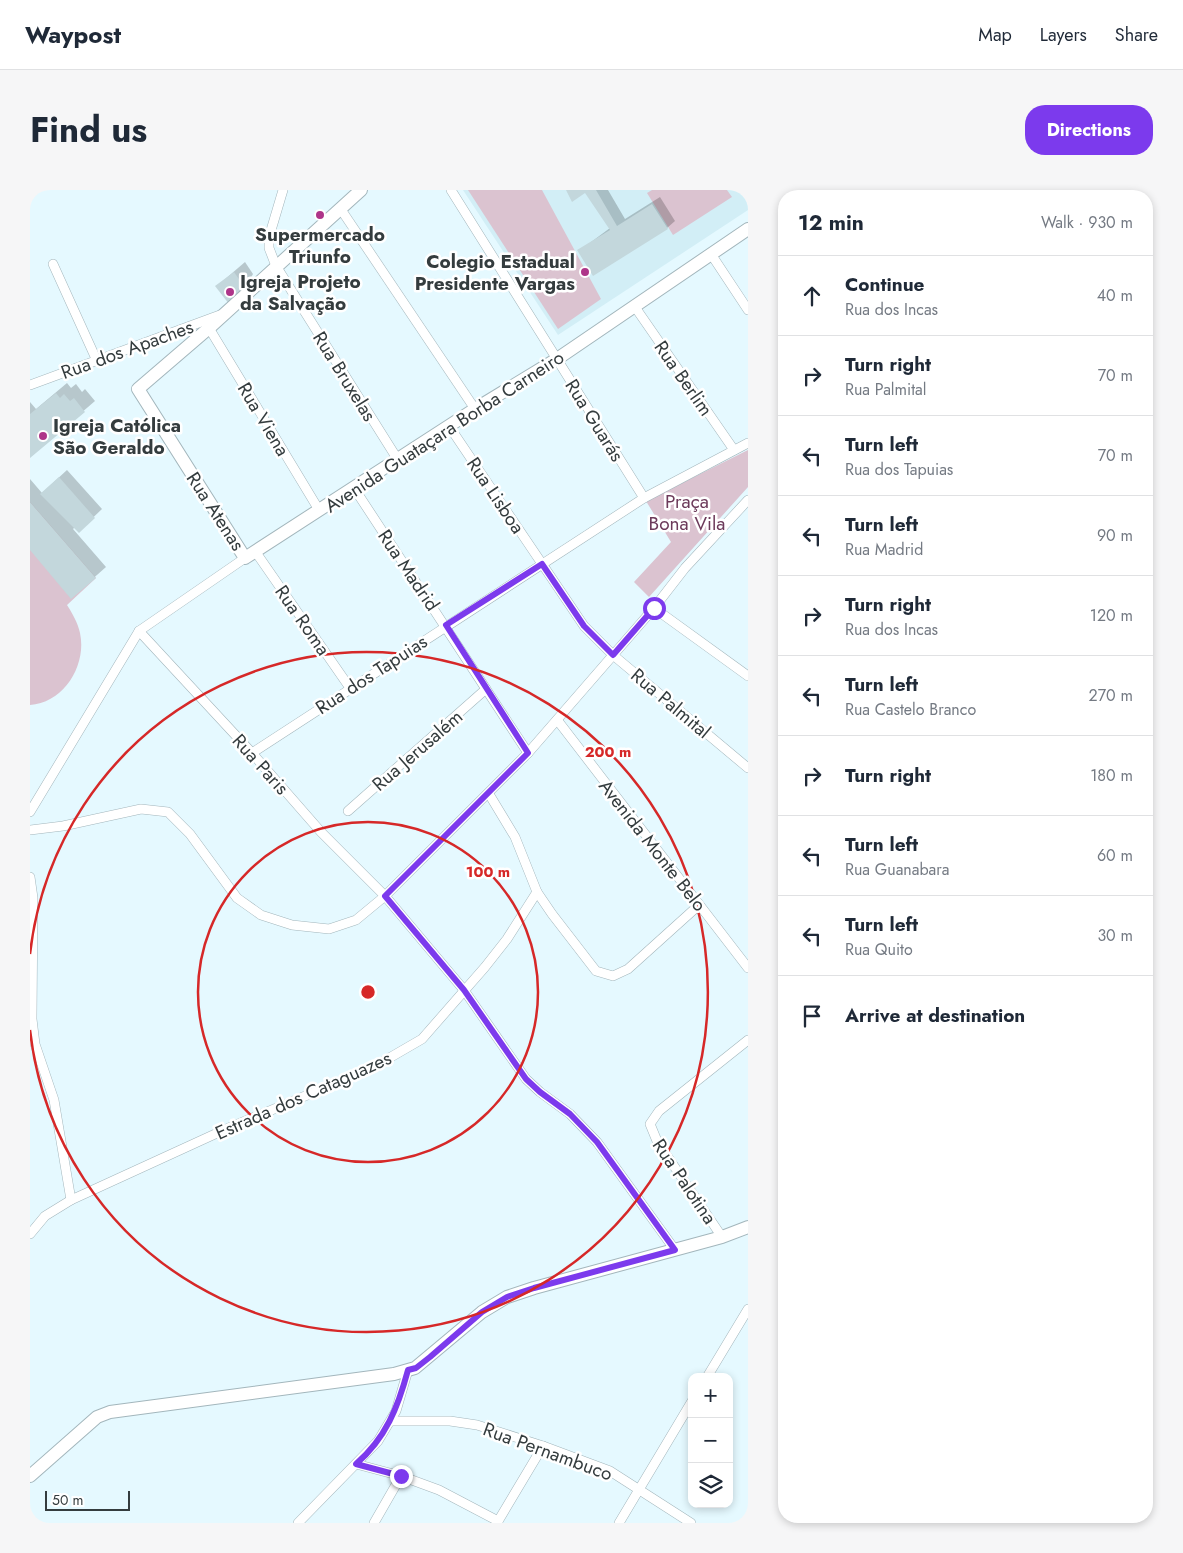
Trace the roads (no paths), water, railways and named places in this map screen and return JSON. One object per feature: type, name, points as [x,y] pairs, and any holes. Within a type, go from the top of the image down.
[{"type":"street","name":"Rua Bruxelas","points":[[283,190],[270,237],[269,248],[276,266],[398,460]]},
{"type":"street","points":[[209,328],[361,190]]},
{"type":"street","name":"Rua Guarás","points":[[452,190],[644,498]]},
{"type":"street","points":[[340,208],[475,409]]},
{"type":"street","name":"Avenida Guataçara Borba Carneiro","points":[[139,631],[250,554],[556,359],[748,229]]},
{"type":"street","points":[[711,254],[748,310]]},
{"type":"street","points":[[53,264],[97,361]]},
{"type":"street","name":"Rua Berlim","points":[[635,306],[734,450]]},
{"type":"street","name":"Rua dos Apaches","points":[[30,385],[225,314]]},
{"type":"street","name":"Rua Atenas","points":[[209,328],[138,389],[250,554]]},
{"type":"street","name":"Rua Viena","points":[[209,328],[319,510]]},
{"type":"street","name":"Rua Lisboa","points":[[449,426],[542,564]]},
{"type":"street","name":"Rua dos Tapuias","points":[[252,753],[446,625],[644,498],[748,443]]},
{"type":"street","name":"Rua Madrid","points":[[354,488],[446,625],[528,753]]},
{"type":"street","points":[[30,830],[63,826],[140,809],[168,812],[190,834],[237,898],[261,915],[292,925],[329,929],[356,920],[385,896],[489,794],[558,721],[654,608],[685,568],[748,500]]},
{"type":"street","name":"Rua Roma","points":[[250,554],[350,688]]},
{"type":"street","name":"Rua Palmital","points":[[542,564],[584,626],[613,655],[748,768]]},
{"type":"street","points":[[654,608],[748,676]]},
{"type":"street","points":[[30,812],[32,802],[139,631]]},
{"type":"street","name":"Rua Paris","points":[[139,631],[252,753],[321,832],[385,896],[464,990],[526,1079],[570,1114],[597,1142],[675,1250]]},
{"type":"street","name":"Rua Jerusalém","points":[[348,811],[486,689]]},
{"type":"street","name":"Avenida Monte Belo","points":[[558,721],[748,968]]},
{"type":"street","points":[[489,794],[515,837],[537,892],[596,971],[605,976],[613,976],[628,969],[699,905]]},
{"type":"street","points":[[30,877],[33,898],[32,1019],[35,1044],[54,1100],[71,1200]]},
{"type":"street","name":"Estrada dos Cataguazes","points":[[30,1234],[45,1216],[71,1200],[226,1129],[372,1068],[422,1039],[440,1021],[507,939],[537,892]]},
{"type":"street","name":"Rua Palotina","points":[[722,1237],[657,1141],[650,1124],[659,1111],[748,1040]]},
{"type":"street","points":[[30,1476],[97,1417],[110,1412],[416,1368],[482,1312],[507,1297],[722,1237],[748,1227]]},
{"type":"street","points":[[709,1373],[748,1309]]},
{"type":"street","points":[[298,1523],[378,1441],[391,1421],[408,1370]]},
{"type":"street","points":[[619,1523],[688,1408]]},
{"type":"street","name":"Rua Pernambuco","points":[[391,1421],[450,1421],[477,1425],[591,1462],[639,1488],[691,1523]]},
{"type":"street","points":[[356,1464],[401,1476],[439,1490],[497,1522],[543,1446]]},
{"type":"street","points":[[374,1523],[401,1476]]},
{"type":"place","name":"Supermercado Triunfo","points":[[320,215]]},
{"type":"place","name":"Colegio Estadual Presidente Vargas","points":[[585,272]]},
{"type":"place","name":"Igreja Projeto da Salvação","points":[[230,292]]},
{"type":"place","name":"Igreja Católica São Geraldo","points":[[43,436]]},
{"type":"park label","name":"Praça Bona Vila","points":[[687,512]]}]
